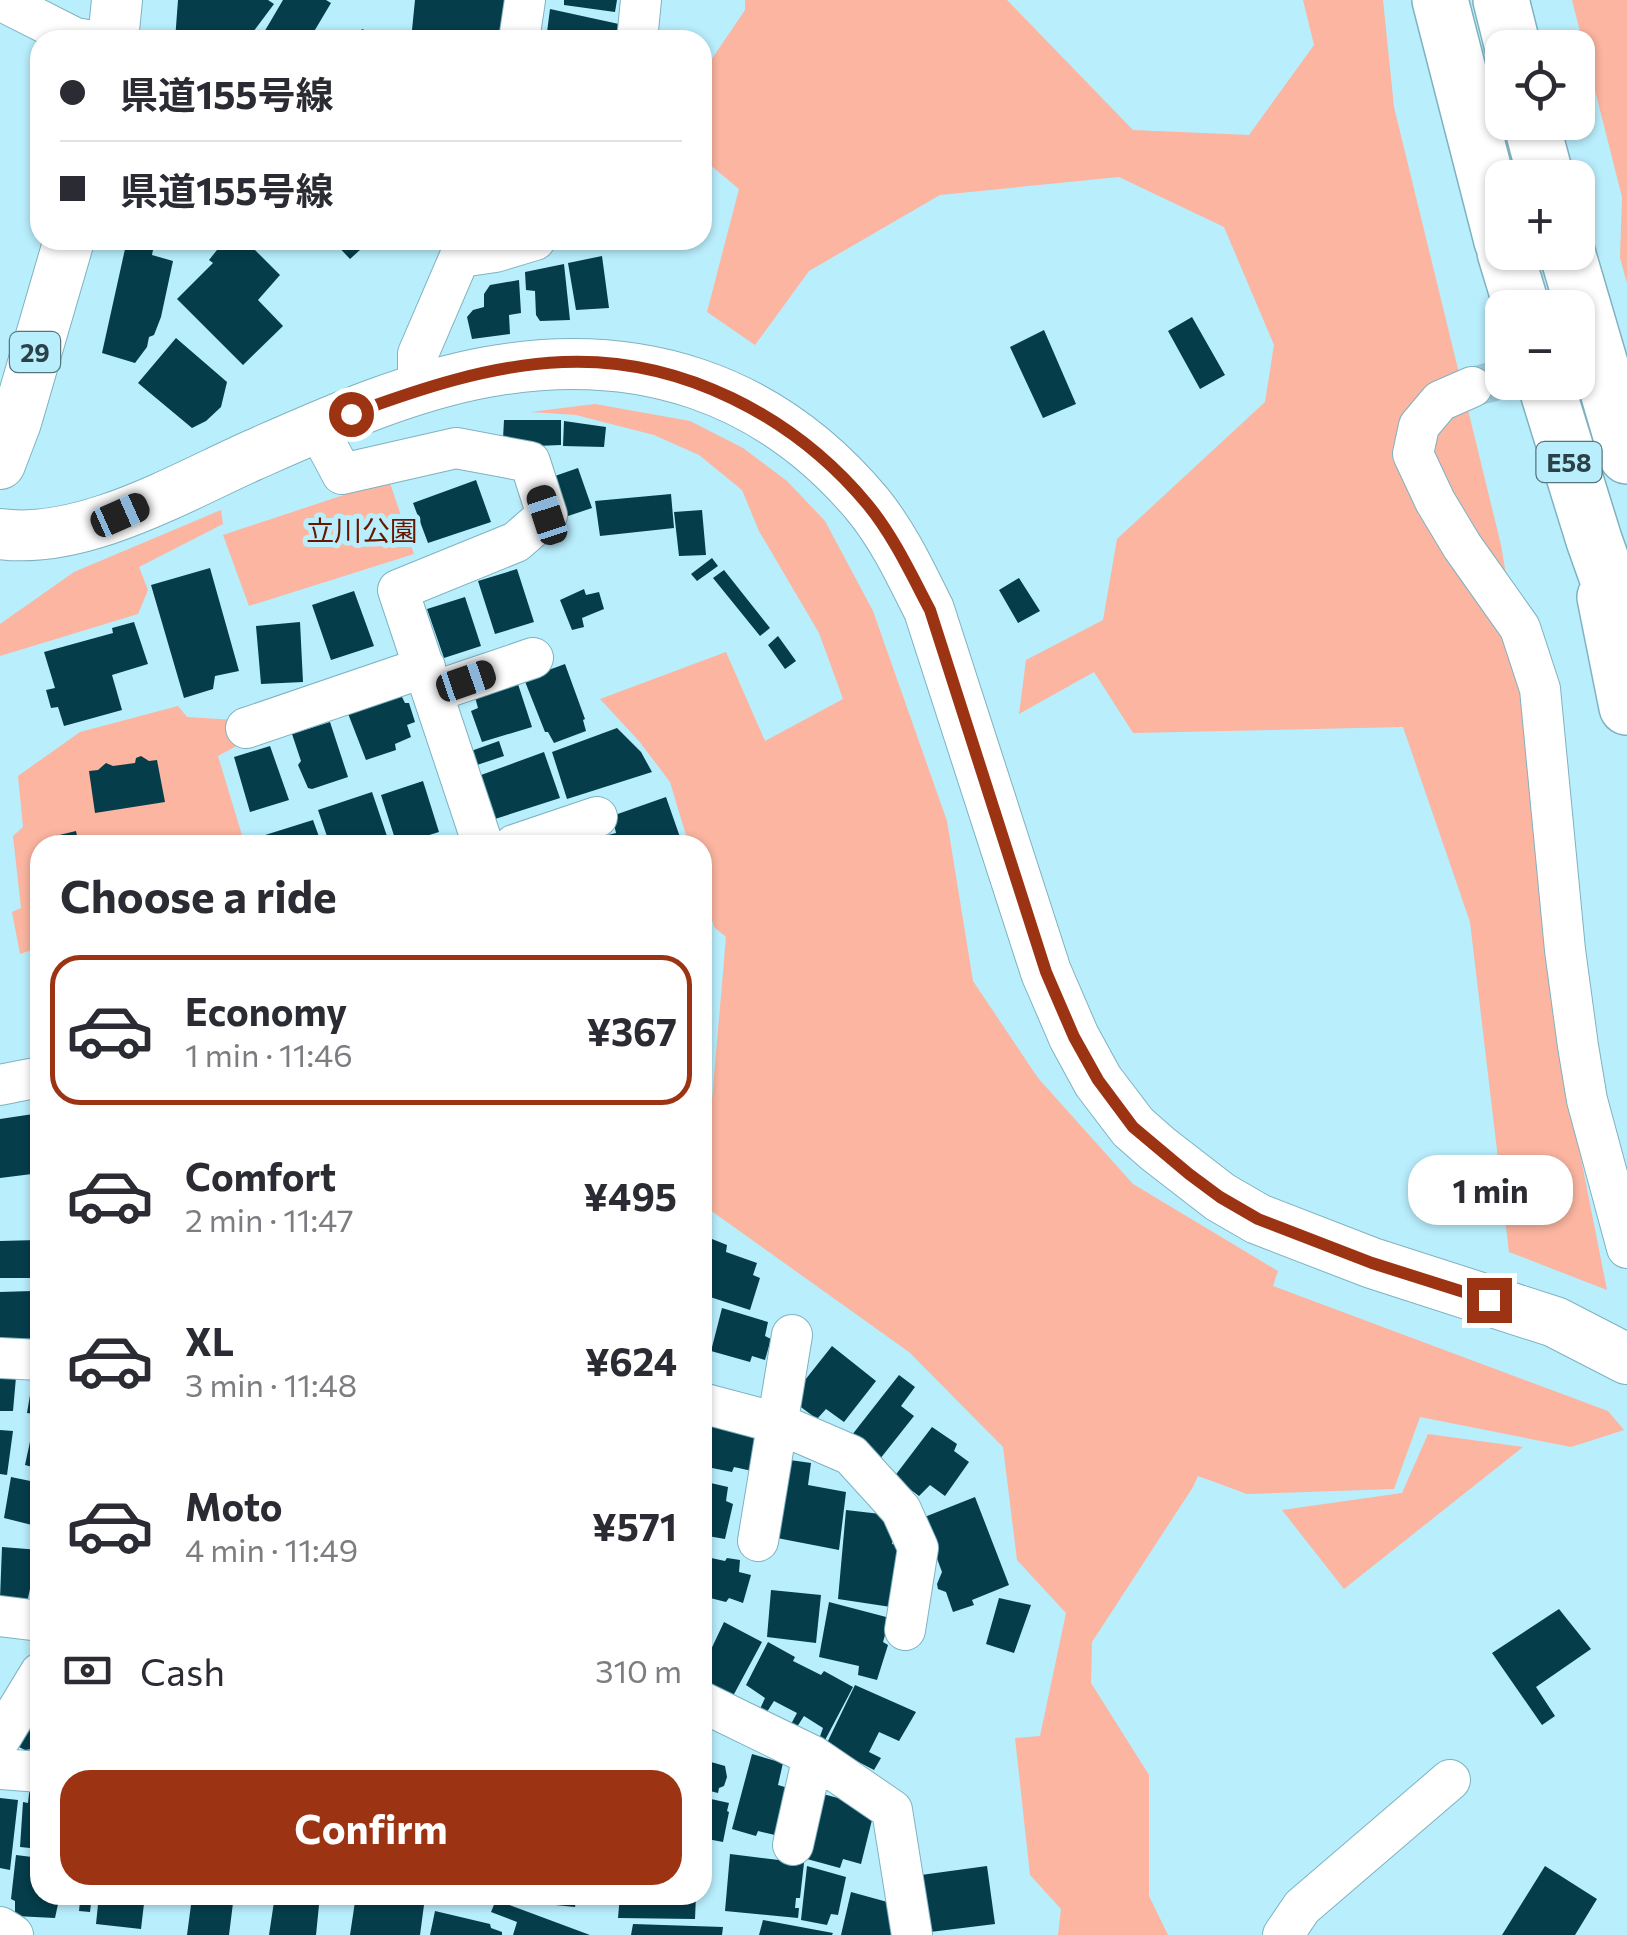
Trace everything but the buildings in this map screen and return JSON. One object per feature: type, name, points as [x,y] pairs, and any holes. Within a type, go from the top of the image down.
[{"type":"highway","points":[[1440,0],[1485,175]]},
{"type":"highway","points":[[1501,0],[1508,30]]},
{"type":"highway","name":"E58","points":[[1571,270],[1627,456]]},
{"type":"highway","name":"E58","points":[[1551,400],[1627,634]]},
{"type":"highway","points":[[1594,540],[1627,707]]},
{"type":"main road","points":[[112,30],[117,0]]},
{"type":"main road","name":"29","points":[[0,464],[66,250]]},
{"type":"main road","points":[[0,534],[41,535],[120,515],[317,427],[418,389],[486,372],[564,362],[619,365],[696,382],[745,404],[790,431],[835,469],[870,508],[902,556],[930,610],[1046,972],[1098,1080],[1133,1127],[1204,1186],[1258,1219],[1372,1263],[1555,1322],[1627,1359]]},
{"type":"street","points":[[0,0],[59,30]]},
{"type":"street","points":[[90,0],[106,30]]},
{"type":"street","points":[[520,30],[525,0]]},
{"type":"street","points":[[638,30],[642,0]]},
{"type":"street","points":[[418,389],[418,354],[464,250]]},
{"type":"street","points":[[474,250],[502,250]]},
{"type":"street","points":[[1472,387],[1440,401],[1419,426],[1413,454],[1435,502],[1462,546],[1520,628],[1540,689],[1578,1046],[1587,1100],[1627,1248]]},
{"type":"street","points":[[317,427],[342,474],[456,448],[530,462],[547,515],[516,542],[398,590],[480,835]]},
{"type":"street","points":[[246,728],[429,680],[533,658]]},
{"type":"street","points":[[543,835],[597,816]]},
{"type":"street","points":[[0,1085],[30,1079]]},
{"type":"street","points":[[758,1542],[792,1335]]},
{"type":"street","points":[[0,1358],[30,1360]]},
{"type":"street","points":[[712,1405],[777,1423],[851,1455],[901,1510],[918,1548],[905,1630]]},
{"type":"street","points":[[0,1616],[30,1620]]},
{"type":"street","points":[[0,1738],[30,1689]]},
{"type":"street","points":[[712,1707],[814,1756],[892,1810],[912,1935]]},
{"type":"street","points":[[792,1845],[814,1756]]},
{"type":"street","points":[[0,1768],[30,1771]]},
{"type":"street","points":[[1282,1935],[1302,1907],[1450,1780]]},
{"type":"street","points":[[0,1927],[13,1935]]},
{"type":"green space","points":[[745,0],[1007,0],[1133,130],[1249,135],[1314,45],[1303,0],[1383,0],[1394,107],[1501,545],[1524,681],[1557,1037],[1607,1290],[1509,1252],[1470,922],[1403,727],[1133,733],[1094,672],[1019,714],[1026,660],[1103,620],[1117,539],[1265,402],[1274,345],[1224,227],[1119,177],[940,195],[809,271],[755,345],[707,312],[739,189],[712,166],[712,59],[745,10]]},
{"type":"green space","points":[[1572,0],[1627,0],[1627,283],[1620,258],[1622,197],[1595,91],[1595,30],[1580,30]]},
{"type":"green space","points":[[595,404],[690,421],[743,448],[787,481],[825,521],[873,611],[947,821],[973,981],[1038,1078],[1133,1184],[1278,1271],[1273,1286],[1608,1411],[1624,1430],[1571,1447],[1420,1417],[1394,1489],[1247,1494],[1198,1476],[1092,1642],[1091,1683],[1149,1775],[1149,1896],[1168,1935],[1058,1935],[1061,1909],[1030,1875],[1015,1738],[1040,1736],[1066,1613],[1017,1560],[1003,1447],[909,1352],[712,1211],[712,1100],[726,937],[712,920],[712,835],[686,835],[670,782],[600,699],[726,652],[765,741],[843,699],[819,633],[759,531],[742,490],[699,455],[654,435],[576,415],[530,412]]},
{"type":"green space","name":"立川公園","points":[[389,480],[414,554],[249,606],[223,535]]},
{"type":"green space","points":[[221,510],[223,524],[139,567],[148,590],[138,614],[0,656],[0,624],[74,572]]},
{"type":"green space","points":[[178,706],[187,717],[236,720],[242,743],[218,756],[242,835],[30,835],[30,950],[20,954],[12,912],[21,908],[13,836],[23,827],[18,776],[80,732]]},
{"type":"green space","points":[[1428,1434],[1523,1447],[1344,1589],[1282,1510],[1402,1493]]},
{"type":"tunnel","points":[[1472,387],[1485,384]]},
{"type":"route","points":[[351,414],[418,389],[486,372],[564,362],[619,365],[696,382],[745,404],[790,431],[835,469],[870,508],[902,556],[930,610],[1046,972],[1098,1080],[1133,1127],[1220,1197],[1258,1219],[1372,1263],[1489,1300]]}]
